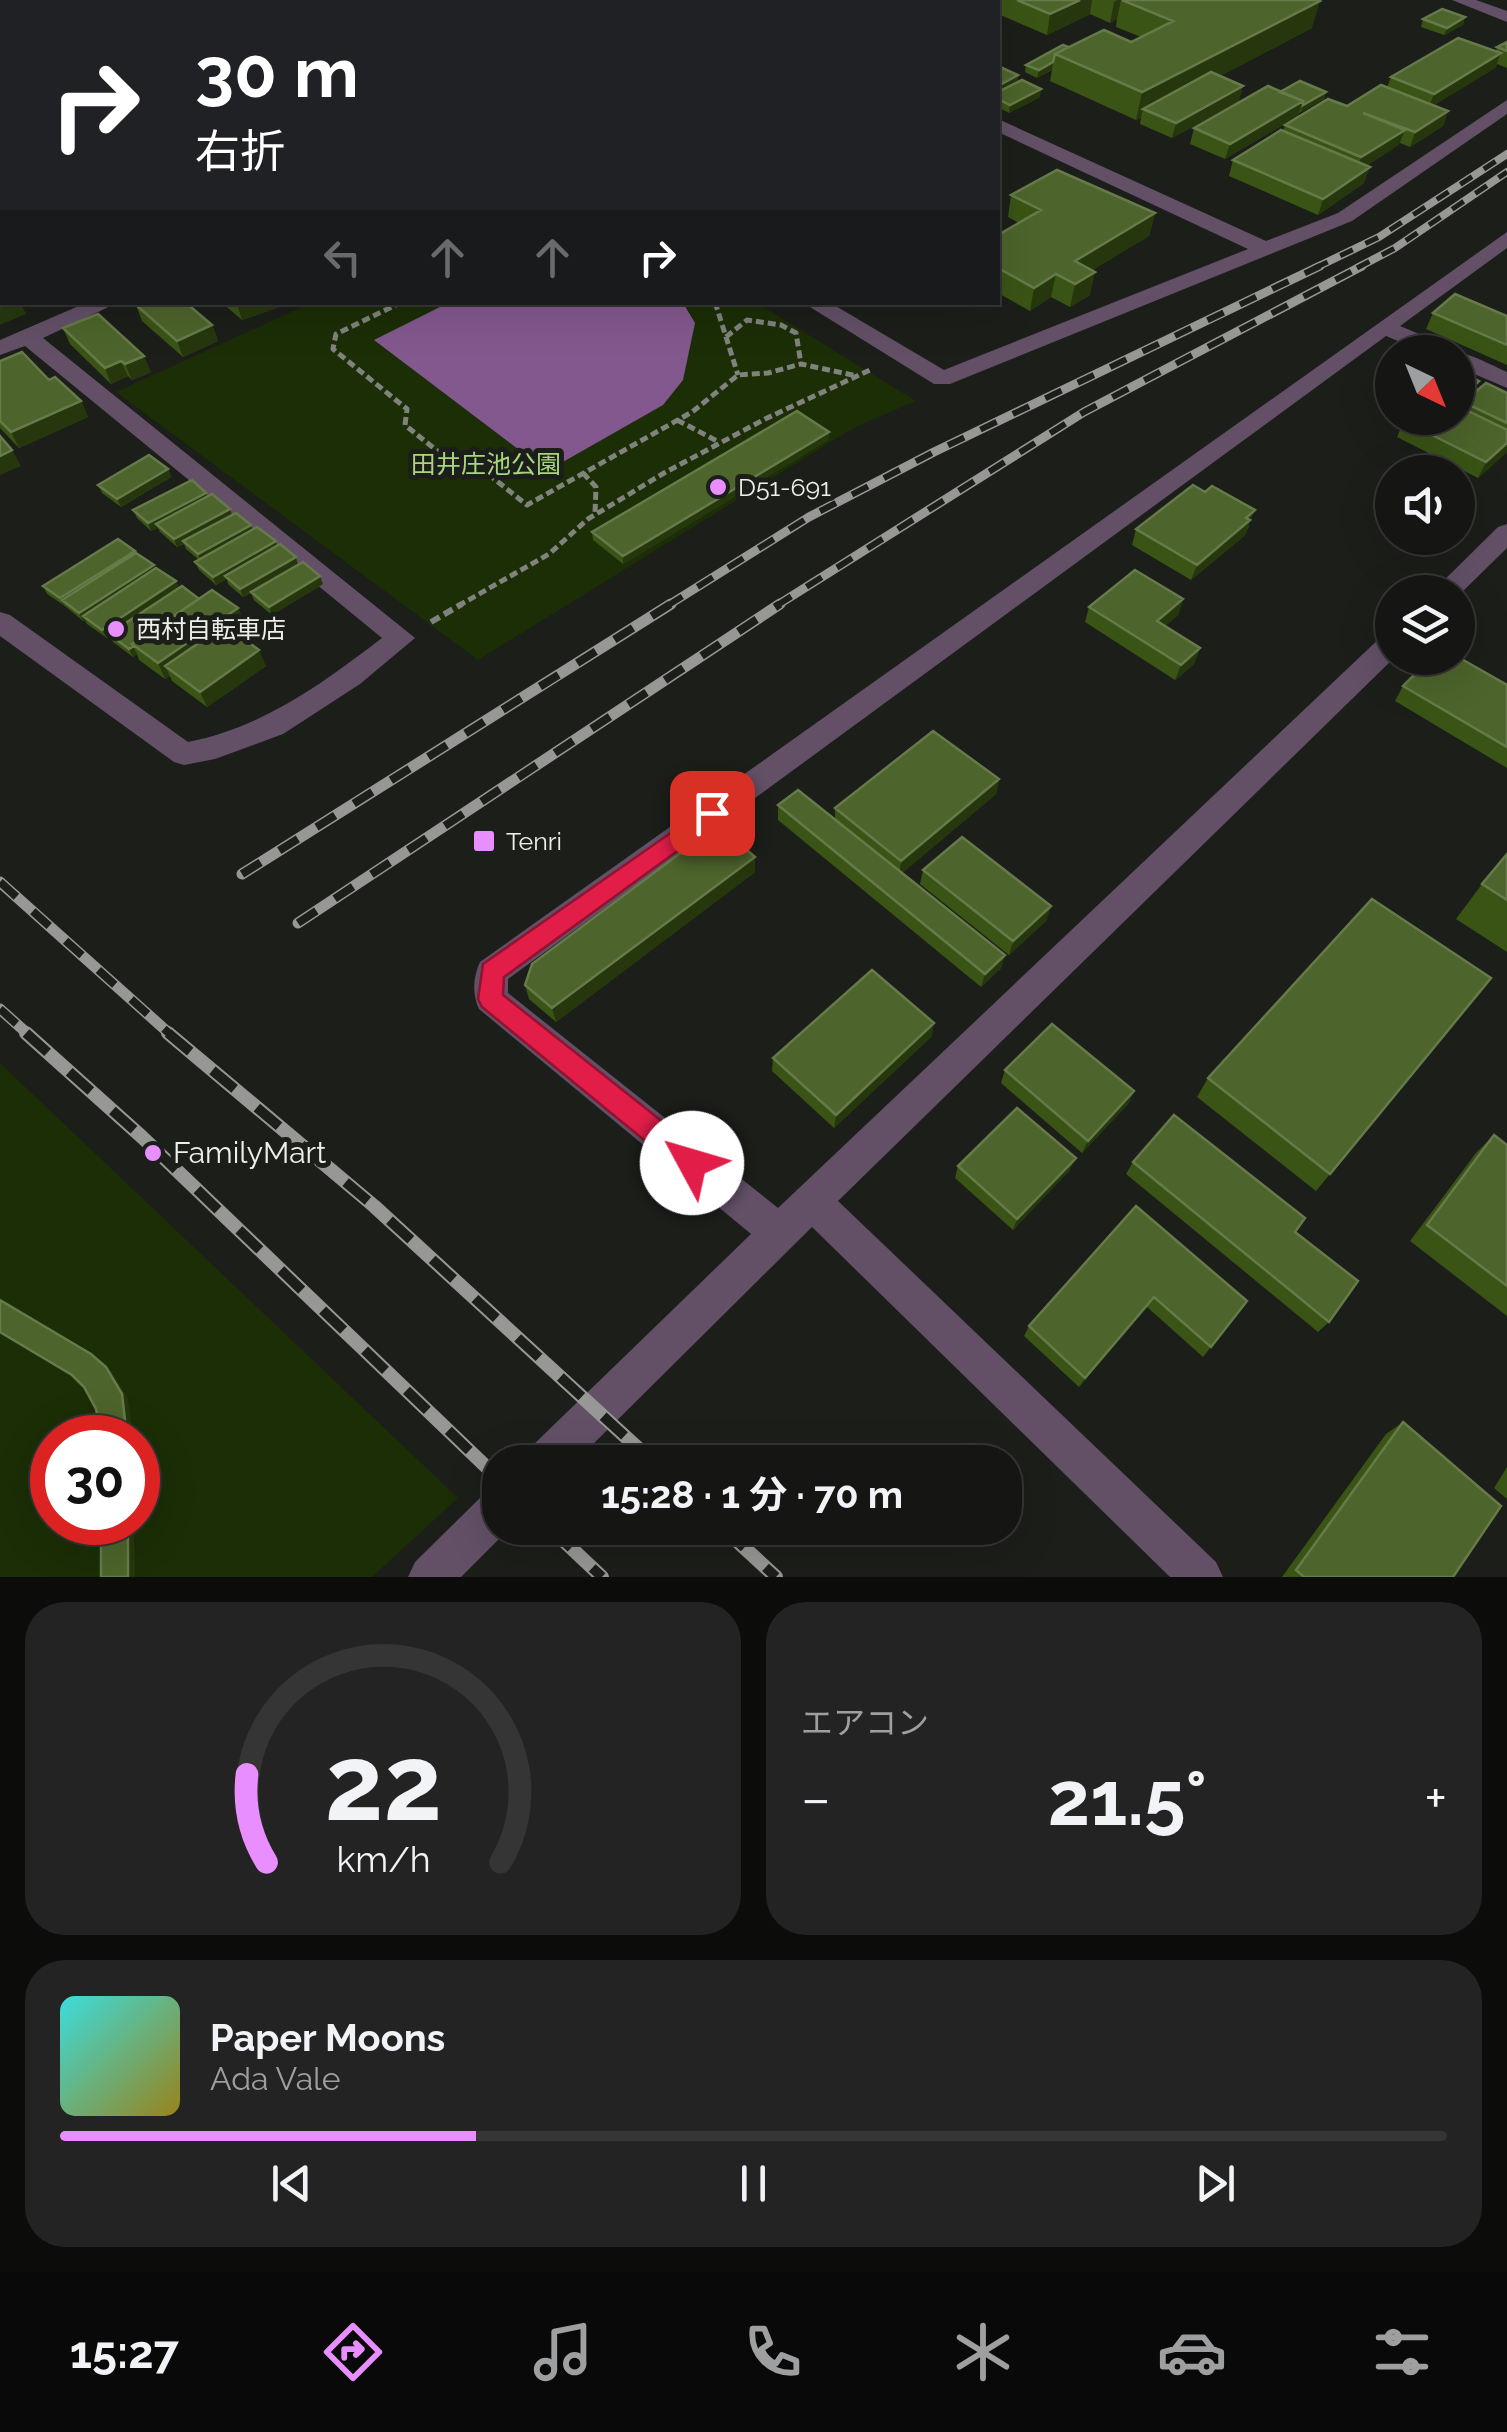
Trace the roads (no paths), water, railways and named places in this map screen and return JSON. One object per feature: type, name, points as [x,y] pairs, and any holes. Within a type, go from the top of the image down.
[{"type":"street","points":[[1460,0],[1507,17]]},
{"type":"street","points":[[818,305],[942,379],[1345,217],[1507,106]]},
{"type":"street","points":[[1000,126],[1268,250]]},
{"type":"street","points":[[778,1233],[490,999],[492,972],[1507,238]]},
{"type":"street","points":[[0,348],[101,305]]},
{"type":"street","points":[[1384,327],[1403,335]]},
{"type":"street","points":[[0,622],[184,754],[222,749],[272,730],[330,693],[401,638],[27,336]]},
{"type":"street","points":[[1475,367],[1507,381]]},
{"type":"street","points":[[1463,575],[1507,533]]},
{"type":"street","points":[[563,1445],[812,1200],[1375,659]]},
{"type":"street","points":[[812,1200],[1201,1577]]},
{"type":"street","points":[[430,1577],[482,1526]]},
{"type":"railway","points":[[1315,268],[1379,237],[1507,154]]},
{"type":"railway","points":[[1357,268],[1395,248],[1507,172]]},
{"type":"railway","points":[[667,606],[809,517],[934,452],[1320,266]]},
{"type":"railway","points":[[776,606],[1084,412],[1362,266]]},
{"type":"railway","points":[[242,874],[671,604]]},
{"type":"railway","points":[[298,923],[780,604]]},
{"type":"railway","points":[[0,882],[171,1035]]},
{"type":"railway","points":[[0,1009],[29,1035]]},
{"type":"railway","points":[[26,1033],[142,1137],[482,1463]]},
{"type":"railway","points":[[168,1033],[374,1206],[634,1445]]},
{"type":"railway","points":[[568,1545],[602,1577]]},
{"type":"railway","points":[[741,1545],[776,1577]]},
{"type":"place","name":"D51-691","points":[[718,487]]},
{"type":"place","name":"西村自転車店","points":[[116,629]]},
{"type":"place","name":"Tenri","points":[[484,841]]},
{"type":"place","name":"FamilyMart","points":[[153,1153]]},
{"type":"park label","name":"田井庄池公園","points":[[486,464]]}]
